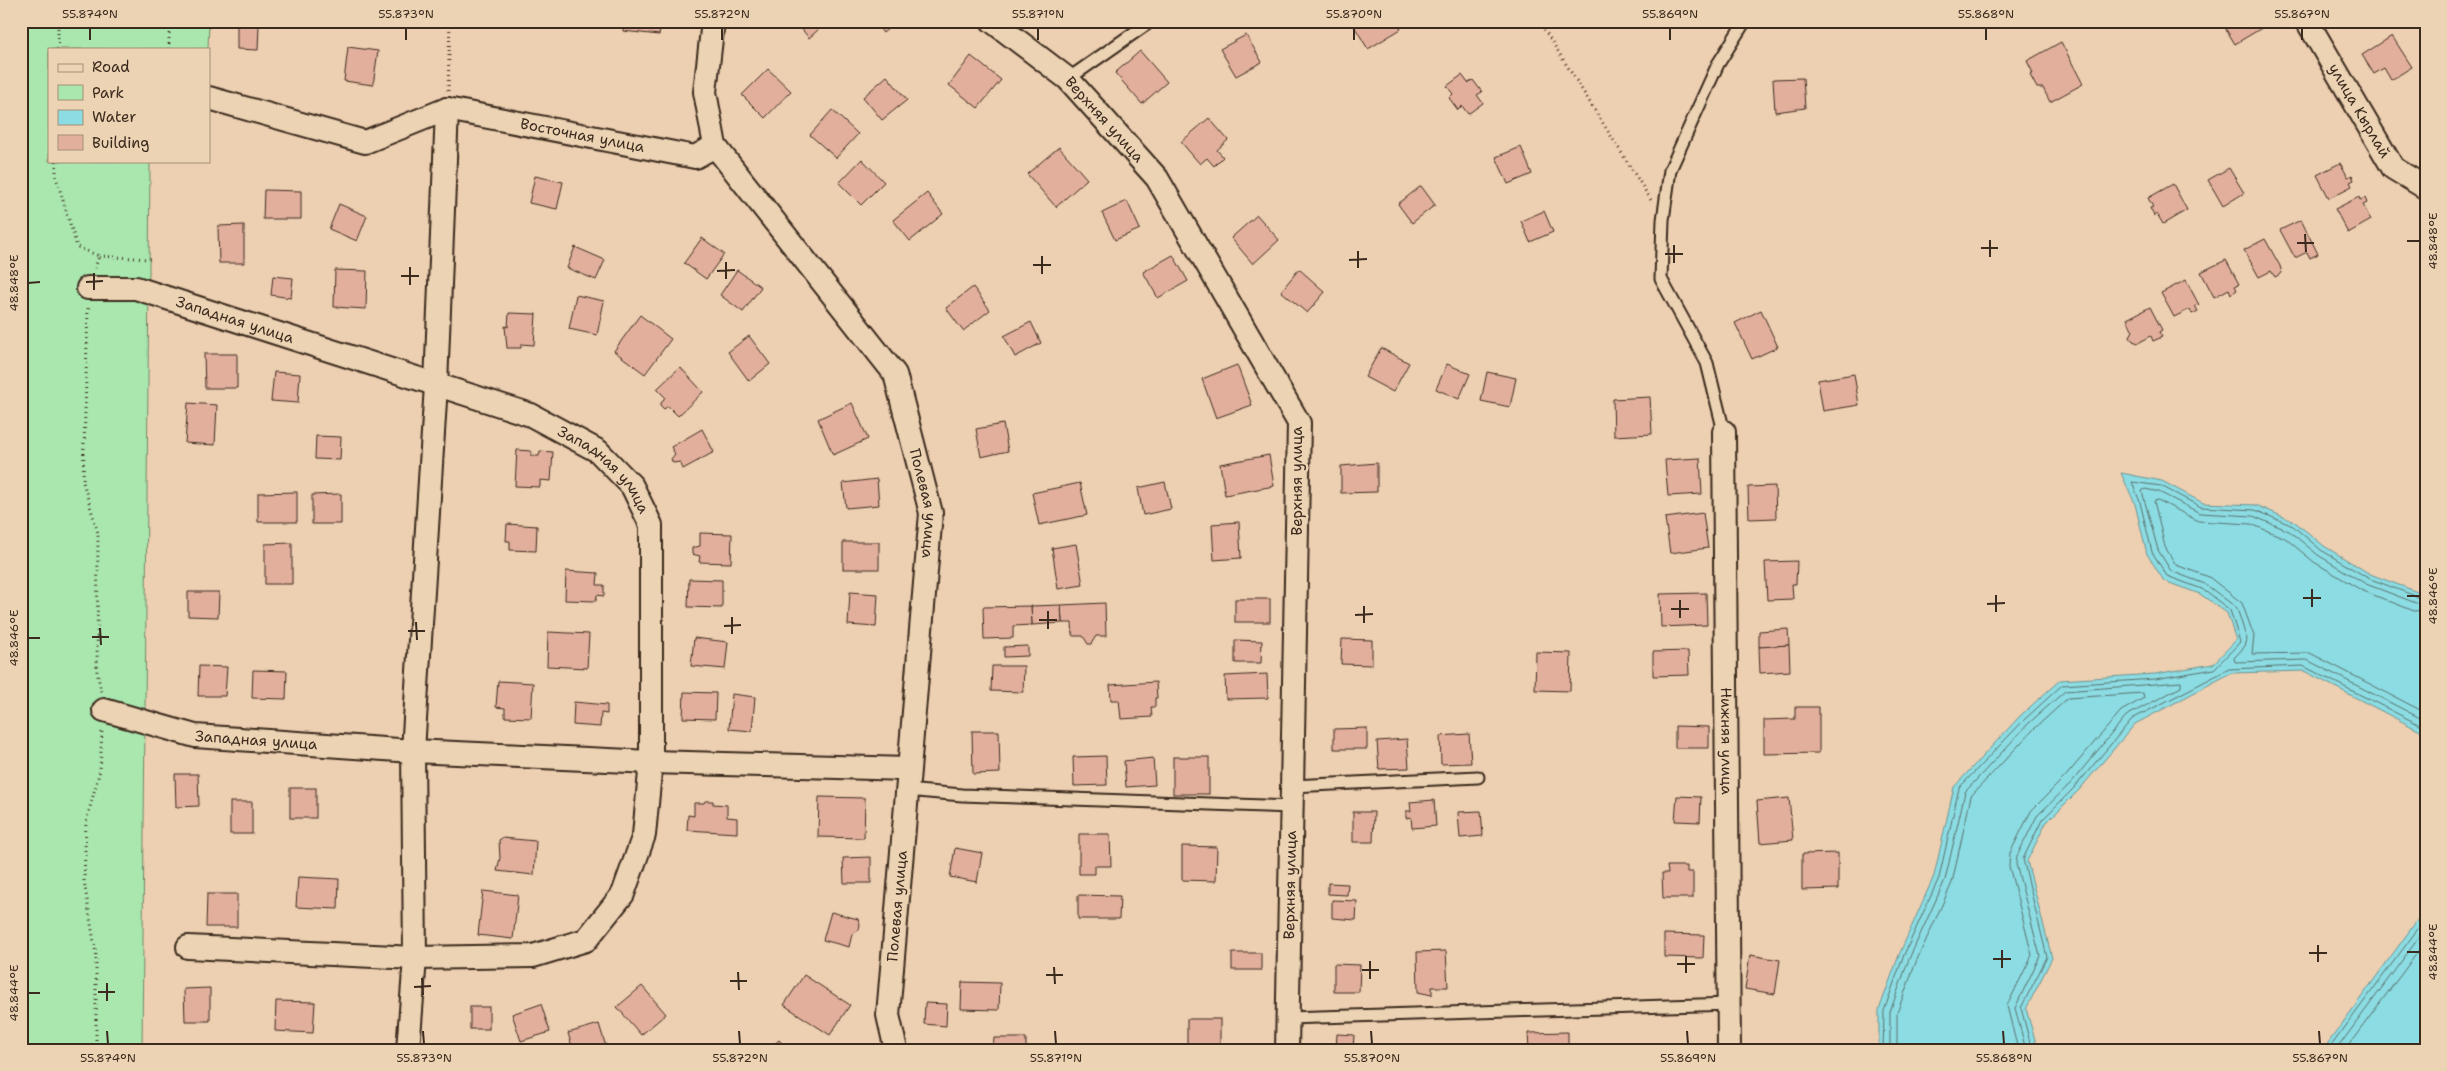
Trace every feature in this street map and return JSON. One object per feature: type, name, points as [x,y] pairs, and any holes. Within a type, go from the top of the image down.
[{"type":"street","name":"Полевая улица","points":[[713,21],[705,92],[715,146],[895,374],[931,512],[888,1015],[896,1050]]},
{"type":"street","name":"Верхняя улица","points":[[992,21],[1068,79],[1157,178],[1300,423],[1287,1050]]},
{"type":"street","name":"улица Кырлай","points":[[2307,21],[2393,168],[2426,188]]},
{"type":"street","points":[[210,98],[365,142],[448,109],[436,385],[413,751],[415,958],[408,1050]]},
{"type":"street","name":"Восточная улица","points":[[448,109],[695,157],[715,146]]},
{"type":"street","name":"Западная улица","points":[[88,288],[136,288],[532,415],[598,451],[632,486],[651,525],[651,762],[644,835],[623,894],[586,940],[533,956],[415,958],[188,947]]},
{"type":"street","name":"Нижняя улица","points":[[1724,432],[1729,1050]]},
{"type":"street","name":"Западная улица","points":[[104,710],[195,736],[413,751],[651,762],[907,780]]},
{"type":"street","points":[[879,1050],[888,1015]]},
{"type":"lane","points":[[1068,79],[1151,21]]},
{"type":"lane","points":[[1724,432],[1707,362],[1661,280],[1663,220],[1670,170],[1718,64],[1744,21]]},
{"type":"lane","points":[[907,780],[962,795],[1292,797],[1478,777]]},
{"type":"lane","points":[[1288,1018],[1730,1004]]},
{"type":"path","points":[[58,21],[58,48]]},
{"type":"path","points":[[169,21],[169,48]]},
{"type":"path","points":[[448,109],[450,21]]},
{"type":"path","points":[[1539,21],[1663,220]]},
{"type":"path","points":[[56,162],[56,176],[77,247],[99,256],[150,259]]},
{"type":"path","points":[[96,1050],[96,954],[84,881],[86,822],[100,770],[104,710],[97,671],[98,533],[83,482],[88,288],[99,256]]},
{"type":"green space","points":[[21,21],[209,21],[208,48],[48,48],[48,162],[150,162],[142,1050],[21,1050]]},
{"type":"water","points":[[2121,473],[2162,481],[2203,503],[2256,505],[2295,522],[2324,546],[2370,574],[2420,593],[2426,584],[2426,734],[2304,671],[2231,673],[2135,724],[2079,790],[2046,823],[2027,861],[2052,958],[2026,1009],[2038,1050],[1879,1050],[1879,1010],[1899,955],[1934,876],[1954,787],[2021,715],[2060,680],[2155,674],[2213,664],[2236,640],[2227,613],[2200,594],[2164,581],[2147,554],[2135,504]]},
{"type":"water","points":[[2426,911],[2426,1050],[2323,1050],[2421,915]]},
{"type":"building","points":[[534,21],[563,21],[562,25]]},
{"type":"building","points":[[624,21],[665,21],[665,27],[661,27],[659,35],[623,31]]},
{"type":"building","points":[[795,21],[828,21],[809,38]]},
{"type":"building","points":[[874,21],[897,21],[883,33]]},
{"type":"building","points":[[1351,21],[1396,21],[1401,29],[1368,49]]},
{"type":"building","points":[[2221,21],[2262,21],[2265,26],[2235,44]]},
{"type":"building","points":[[237,25],[259,25],[258,50],[237,49]]},
{"type":"building","points":[[1246,35],[1262,62],[1236,76],[1220,49]]},
{"type":"building","points":[[2392,36],[2412,67],[2391,80],[2384,68],[2374,74],[2362,55]]},
{"type":"building","points":[[2061,42],[2083,84],[2050,102],[2043,88],[2037,88],[2030,75],[2033,73],[2027,61]]},
{"type":"building","points":[[348,47],[378,51],[373,85],[344,81]]},
{"type":"building","points":[[1140,51],[1167,82],[1142,104],[1115,73]]},
{"type":"building","points":[[971,56],[1001,80],[978,108],[949,85]]},
{"type":"building","points":[[768,69],[791,91],[765,118],[742,95]]},
{"type":"building","points":[[1462,75],[1468,83],[1473,80],[1482,92],[1477,95],[1483,103],[1468,114],[1462,106],[1458,110],[1449,98],[1453,94],[1447,86]]},
{"type":"building","points":[[887,76],[907,100],[882,120],[863,97]]},
{"type":"building","points":[[1803,78],[1805,108],[1775,112],[1773,79]]},
{"type":"building","points":[[832,110],[858,134],[836,158],[810,135]]},
{"type":"building","points":[[1209,118],[1228,140],[1217,150],[1223,157],[1214,166],[1207,158],[1200,164],[1181,142]]},
{"type":"building","points":[[1059,147],[1087,179],[1056,207],[1027,174]]},
{"type":"building","points":[[1521,147],[1532,174],[1508,184],[1496,157]]},
{"type":"building","points":[[862,159],[884,182],[861,205],[839,183]]},
{"type":"building","points":[[2340,163],[2348,177],[2352,175],[2354,180],[2350,182],[2352,186],[2329,198],[2317,175]]},
{"type":"building","points":[[2229,168],[2244,193],[2223,206],[2208,180]]},
{"type":"building","points":[[535,176],[563,182],[557,209],[529,203]]},
{"type":"building","points":[[2173,184],[2187,210],[2163,224],[2157,214],[2154,216],[2150,208],[2153,207],[2148,198]]},
{"type":"building","points":[[1421,186],[1435,205],[1412,223],[1398,204]]},
{"type":"building","points":[[264,190],[301,191],[301,219],[263,219]]},
{"type":"building","points":[[927,193],[943,214],[910,241],[893,220]]},
{"type":"building","points":[[2359,197],[2360,200],[2365,198],[2367,203],[2363,205],[2371,220],[2348,233],[2335,209]]},
{"type":"building","points":[[1127,201],[1140,229],[1115,240],[1102,213]]},
{"type":"building","points":[[339,204],[367,216],[357,241],[329,229]]},
{"type":"building","points":[[1544,211],[1553,232],[1530,242],[1521,221]]},
{"type":"building","points":[[1257,215],[1279,240],[1253,264],[1231,238]]},
{"type":"building","points":[[2301,220],[2318,254],[2310,258],[2307,252],[2295,258],[2280,230]]},
{"type":"building","points":[[244,225],[244,263],[219,263],[218,226]]},
{"type":"building","points":[[702,238],[724,254],[706,279],[684,263]]},
{"type":"building","points":[[2265,239],[2282,273],[2275,277],[2271,271],[2259,277],[2244,250]]},
{"type":"building","points":[[575,247],[605,260],[596,280],[567,268]]},
{"type":"building","points":[[1173,255],[1188,281],[1158,298],[1143,272]]},
{"type":"building","points":[[2226,260],[2239,284],[2235,286],[2237,290],[2231,294],[2229,289],[2214,297],[2201,272]]},
{"type":"building","points":[[1299,269],[1325,292],[1307,313],[1281,291]]},
{"type":"building","points":[[335,270],[367,271],[366,309],[334,307]]},
{"type":"building","points":[[737,270],[761,287],[743,312],[720,295]]},
{"type":"building","points":[[273,276],[293,278],[291,298],[271,295]]},
{"type":"building","points":[[2186,280],[2199,305],[2195,306],[2198,311],[2192,314],[2190,309],[2174,317],[2161,293]]},
{"type":"building","points":[[973,287],[990,310],[963,331],[946,308]]},
{"type":"building","points":[[576,295],[604,301],[597,335],[569,329]]},
{"type":"building","points":[[2150,307],[2162,330],[2159,332],[2162,337],[2153,341],[2151,336],[2138,343],[2133,341],[2130,336],[2133,331],[2127,319]]},
{"type":"building","points":[[1761,310],[1778,347],[1752,359],[1735,323]]},
{"type":"building","points":[[509,313],[536,314],[534,345],[521,344],[521,348],[507,348],[505,326],[508,327]]},
{"type":"building","points":[[640,315],[671,339],[645,374],[614,351]]},
{"type":"building","points":[[1031,322],[1041,343],[1015,357],[1004,336]]},
{"type":"building","points":[[749,336],[770,364],[749,381],[728,352]]},
{"type":"building","points":[[1381,348],[1409,363],[1393,392],[1365,377]]},
{"type":"building","points":[[204,354],[237,354],[237,388],[205,388]]},
{"type":"building","points":[[1447,364],[1470,374],[1459,399],[1436,389]]},
{"type":"building","points":[[1237,365],[1252,405],[1216,418],[1202,379]]},
{"type":"building","points":[[680,367],[703,392],[678,416],[668,406],[664,409],[660,405],[665,397],[657,389]]},
{"type":"building","points":[[274,372],[300,374],[298,403],[271,401]]},
{"type":"building","points":[[1487,372],[1516,378],[1510,407],[1481,401]]},
{"type":"building","points":[[1854,374],[1859,405],[1823,411],[1818,380]]},
{"type":"building","points":[[1650,397],[1652,434],[1614,436],[1613,399]]},
{"type":"building","points":[[188,403],[217,405],[215,445],[185,443]]},
{"type":"building","points":[[852,403],[868,439],[833,455],[818,419]]},
{"type":"building","points":[[1003,424],[1008,451],[981,457],[976,429]]},
{"type":"building","points":[[702,429],[714,452],[683,469],[680,462],[673,463],[671,459],[675,454],[671,447]]},
{"type":"building","points":[[316,436],[341,437],[340,460],[315,459]]},
{"type":"building","points":[[517,450],[531,451],[531,456],[539,456],[540,451],[553,452],[551,481],[540,480],[540,487],[515,486]]},
{"type":"building","points":[[1269,455],[1274,486],[1225,495],[1220,464]]},
{"type":"building","points":[[1700,458],[1702,494],[1668,496],[1665,460]]},
{"type":"building","points":[[1377,463],[1377,492],[1341,493],[1341,466]]},
{"type":"building","points":[[877,479],[879,505],[846,508],[843,483]]},
{"type":"building","points":[[1165,482],[1171,509],[1143,515],[1138,488]]},
{"type":"building","points":[[1080,483],[1087,515],[1039,525],[1032,493]]},
{"type":"building","points":[[1775,486],[1776,518],[1749,519],[1748,487]]},
{"type":"building","points":[[297,492],[297,522],[258,522],[258,493]]},
{"type":"building","points":[[341,494],[341,524],[312,524],[312,495]]},
{"type":"building","points":[[1703,513],[1708,548],[1670,553],[1665,518]]},
{"type":"building","points":[[1239,522],[1241,558],[1214,560],[1212,524]]},
{"type":"building","points":[[507,524],[537,526],[536,551],[510,550],[510,541],[506,541]]},
{"type":"building","points":[[700,533],[732,534],[731,563],[699,562],[700,556],[692,554],[692,548],[700,546]]},
{"type":"building","points":[[843,542],[879,542],[879,569],[843,569]]},
{"type":"building","points":[[292,543],[292,584],[265,584],[265,544]]},
{"type":"building","points":[[1076,544],[1083,585],[1058,589],[1052,548]]},
{"type":"building","points":[[1797,561],[1796,584],[1792,584],[1793,599],[1767,600],[1765,562]]},
{"type":"building","points":[[566,571],[598,573],[597,585],[604,585],[604,596],[597,595],[596,601],[565,600]]},
{"type":"building","points":[[689,579],[722,580],[722,608],[688,607]]},
{"type":"building","points":[[188,592],[219,592],[218,617],[188,616]]},
{"type":"building","points":[[850,592],[878,594],[876,627],[848,625]]},
{"type":"building","points":[[1706,593],[1707,625],[1661,627],[1660,594]]},
{"type":"building","points":[[1235,599],[1270,599],[1270,622],[1235,622]]},
{"type":"building","points":[[1105,603],[1106,636],[1096,636],[1091,644],[1088,644],[1083,636],[1073,636],[1072,623],[1062,623],[1061,605]]},
{"type":"building","points":[[1061,605],[1062,623],[1032,625],[1031,606]]},
{"type":"building","points":[[1031,606],[1032,625],[1013,626],[1013,638],[984,639],[983,607]]},
{"type":"building","points":[[1788,629],[1789,645],[1759,647],[1759,631]]},
{"type":"building","points":[[548,632],[589,634],[587,668],[547,666]]},
{"type":"building","points":[[694,638],[728,642],[725,669],[691,666]]},
{"type":"building","points":[[1342,639],[1372,640],[1372,665],[1341,664]]},
{"type":"building","points":[[1235,640],[1262,641],[1261,663],[1235,663]]},
{"type":"building","points":[[1789,645],[1790,671],[1760,673],[1759,647]]},
{"type":"building","points":[[1028,646],[1028,656],[1004,657],[1004,647]]},
{"type":"building","points":[[1688,651],[1689,675],[1653,676],[1653,652]]},
{"type":"building","points":[[1536,652],[1571,653],[1570,691],[1535,690]]},
{"type":"building","points":[[199,666],[227,667],[225,696],[198,696]]},
{"type":"building","points":[[992,666],[1024,666],[1023,692],[991,691]]},
{"type":"building","points":[[253,670],[287,671],[286,699],[252,698]]},
{"type":"building","points":[[1267,674],[1268,698],[1226,699],[1225,676]]},
{"type":"building","points":[[498,681],[533,683],[531,718],[505,717],[505,708],[496,707]]},
{"type":"building","points":[[1156,682],[1157,698],[1155,698],[1155,707],[1151,707],[1152,717],[1121,719],[1119,700],[1111,700],[1110,685]]},
{"type":"building","points":[[684,692],[716,693],[715,719],[683,718]]},
{"type":"building","points":[[732,694],[755,697],[752,731],[729,729]]},
{"type":"building","points":[[574,702],[607,705],[607,714],[601,713],[600,727],[573,725]]},
{"type":"building","points":[[1795,707],[1819,707],[1819,753],[1764,754],[1764,720],[1795,719]]},
{"type":"building","points":[[1675,726],[1709,727],[1709,748],[1675,748]]},
{"type":"building","points":[[1367,728],[1367,749],[1334,749],[1334,729]]},
{"type":"building","points":[[972,731],[999,731],[1000,773],[973,774]]},
{"type":"building","points":[[1469,734],[1471,763],[1441,764],[1440,736]]},
{"type":"building","points":[[1407,739],[1409,768],[1379,769],[1377,741]]},
{"type":"building","points":[[1106,756],[1107,785],[1074,786],[1073,757]]},
{"type":"building","points":[[1173,757],[1209,757],[1209,794],[1173,794]]},
{"type":"building","points":[[1153,758],[1155,785],[1126,787],[1124,761]]},
{"type":"building","points":[[175,774],[198,774],[199,806],[176,807]]},
{"type":"building","points":[[290,788],[316,788],[316,818],[290,818]]},
{"type":"building","points":[[1677,796],[1701,797],[1700,822],[1675,821]]},
{"type":"building","points":[[819,797],[865,798],[864,838],[818,837]]},
{"type":"building","points":[[1789,798],[1793,840],[1760,843],[1757,801]]},
{"type":"building","points":[[1434,800],[1436,826],[1412,828],[1411,817],[1406,818],[1406,811],[1411,811],[1410,802]]},
{"type":"building","points":[[705,801],[713,801],[713,804],[727,805],[727,817],[737,818],[737,833],[687,830],[688,815],[694,816],[694,803],[704,803]]},
{"type":"building","points":[[230,802],[252,802],[252,834],[230,834]]},
{"type":"building","points":[[1481,811],[1483,836],[1460,838],[1458,812]]},
{"type":"building","points":[[1353,812],[1374,812],[1373,842],[1353,842]]},
{"type":"building","points":[[1079,834],[1110,834],[1111,866],[1095,866],[1095,874],[1079,874]]},
{"type":"building","points":[[502,838],[536,841],[534,875],[497,871],[500,858],[499,840]]},
{"type":"building","points":[[1182,846],[1217,847],[1216,881],[1182,880]]},
{"type":"building","points":[[955,848],[982,853],[977,882],[950,877]]},
{"type":"building","points":[[1838,853],[1838,889],[1802,890],[1802,854]]},
{"type":"building","points":[[871,857],[871,883],[844,883],[843,858]]},
{"type":"building","points":[[1667,866],[1687,866],[1687,872],[1693,872],[1693,898],[1663,898],[1662,873],[1668,873]]},
{"type":"building","points":[[298,877],[339,879],[338,909],[296,907]]},
{"type":"building","points":[[1328,883],[1348,884],[1347,895],[1328,894]]},
{"type":"building","points":[[483,891],[518,895],[513,939],[478,935]]},
{"type":"building","points":[[207,894],[237,894],[237,927],[206,927]]},
{"type":"building","points":[[1078,895],[1120,896],[1119,919],[1078,919]]},
{"type":"building","points":[[1332,900],[1357,901],[1356,920],[1332,918]]},
{"type":"building","points":[[831,912],[858,919],[860,924],[859,930],[852,934],[849,947],[823,940]]},
{"type":"building","points":[[1664,934],[1704,935],[1703,958],[1664,957]]},
{"type":"building","points":[[1446,951],[1448,987],[1432,987],[1432,995],[1418,992],[1417,952]]},
{"type":"building","points":[[1232,953],[1261,953],[1261,970],[1232,970]]},
{"type":"building","points":[[1750,955],[1780,960],[1775,994],[1745,989]]},
{"type":"building","points":[[1334,964],[1360,965],[1359,992],[1334,992]]},
{"type":"building","points":[[804,975],[850,1005],[830,1035],[784,1005]]},
{"type":"building","points":[[962,982],[1000,983],[999,1010],[961,1009]]},
{"type":"building","points":[[642,986],[666,1014],[641,1035],[617,1007]]},
{"type":"building","points":[[210,988],[210,1021],[185,1021],[184,989]]},
{"type":"building","points":[[276,1001],[315,1002],[313,1033],[275,1031]]},
{"type":"building","points":[[925,1003],[947,1004],[946,1026],[924,1024]]},
{"type":"building","points":[[541,1004],[550,1032],[521,1041],[512,1014]]},
{"type":"building","points":[[470,1007],[489,1007],[489,1029],[470,1029]]},
{"type":"building","points":[[1187,1019],[1220,1019],[1220,1050],[1187,1050]]},
{"type":"building","points":[[599,1024],[607,1050],[573,1050],[568,1033]]},
{"type":"building","points":[[1568,1032],[1568,1050],[1529,1050],[1528,1033]]},
{"type":"building","points":[[1337,1034],[1354,1035],[1353,1050],[1336,1050]]},
{"type":"building","points":[[994,1038],[1026,1038],[1026,1050],[993,1050]]},
{"type":"building","points":[[779,1040],[789,1050],[768,1050]]}]
